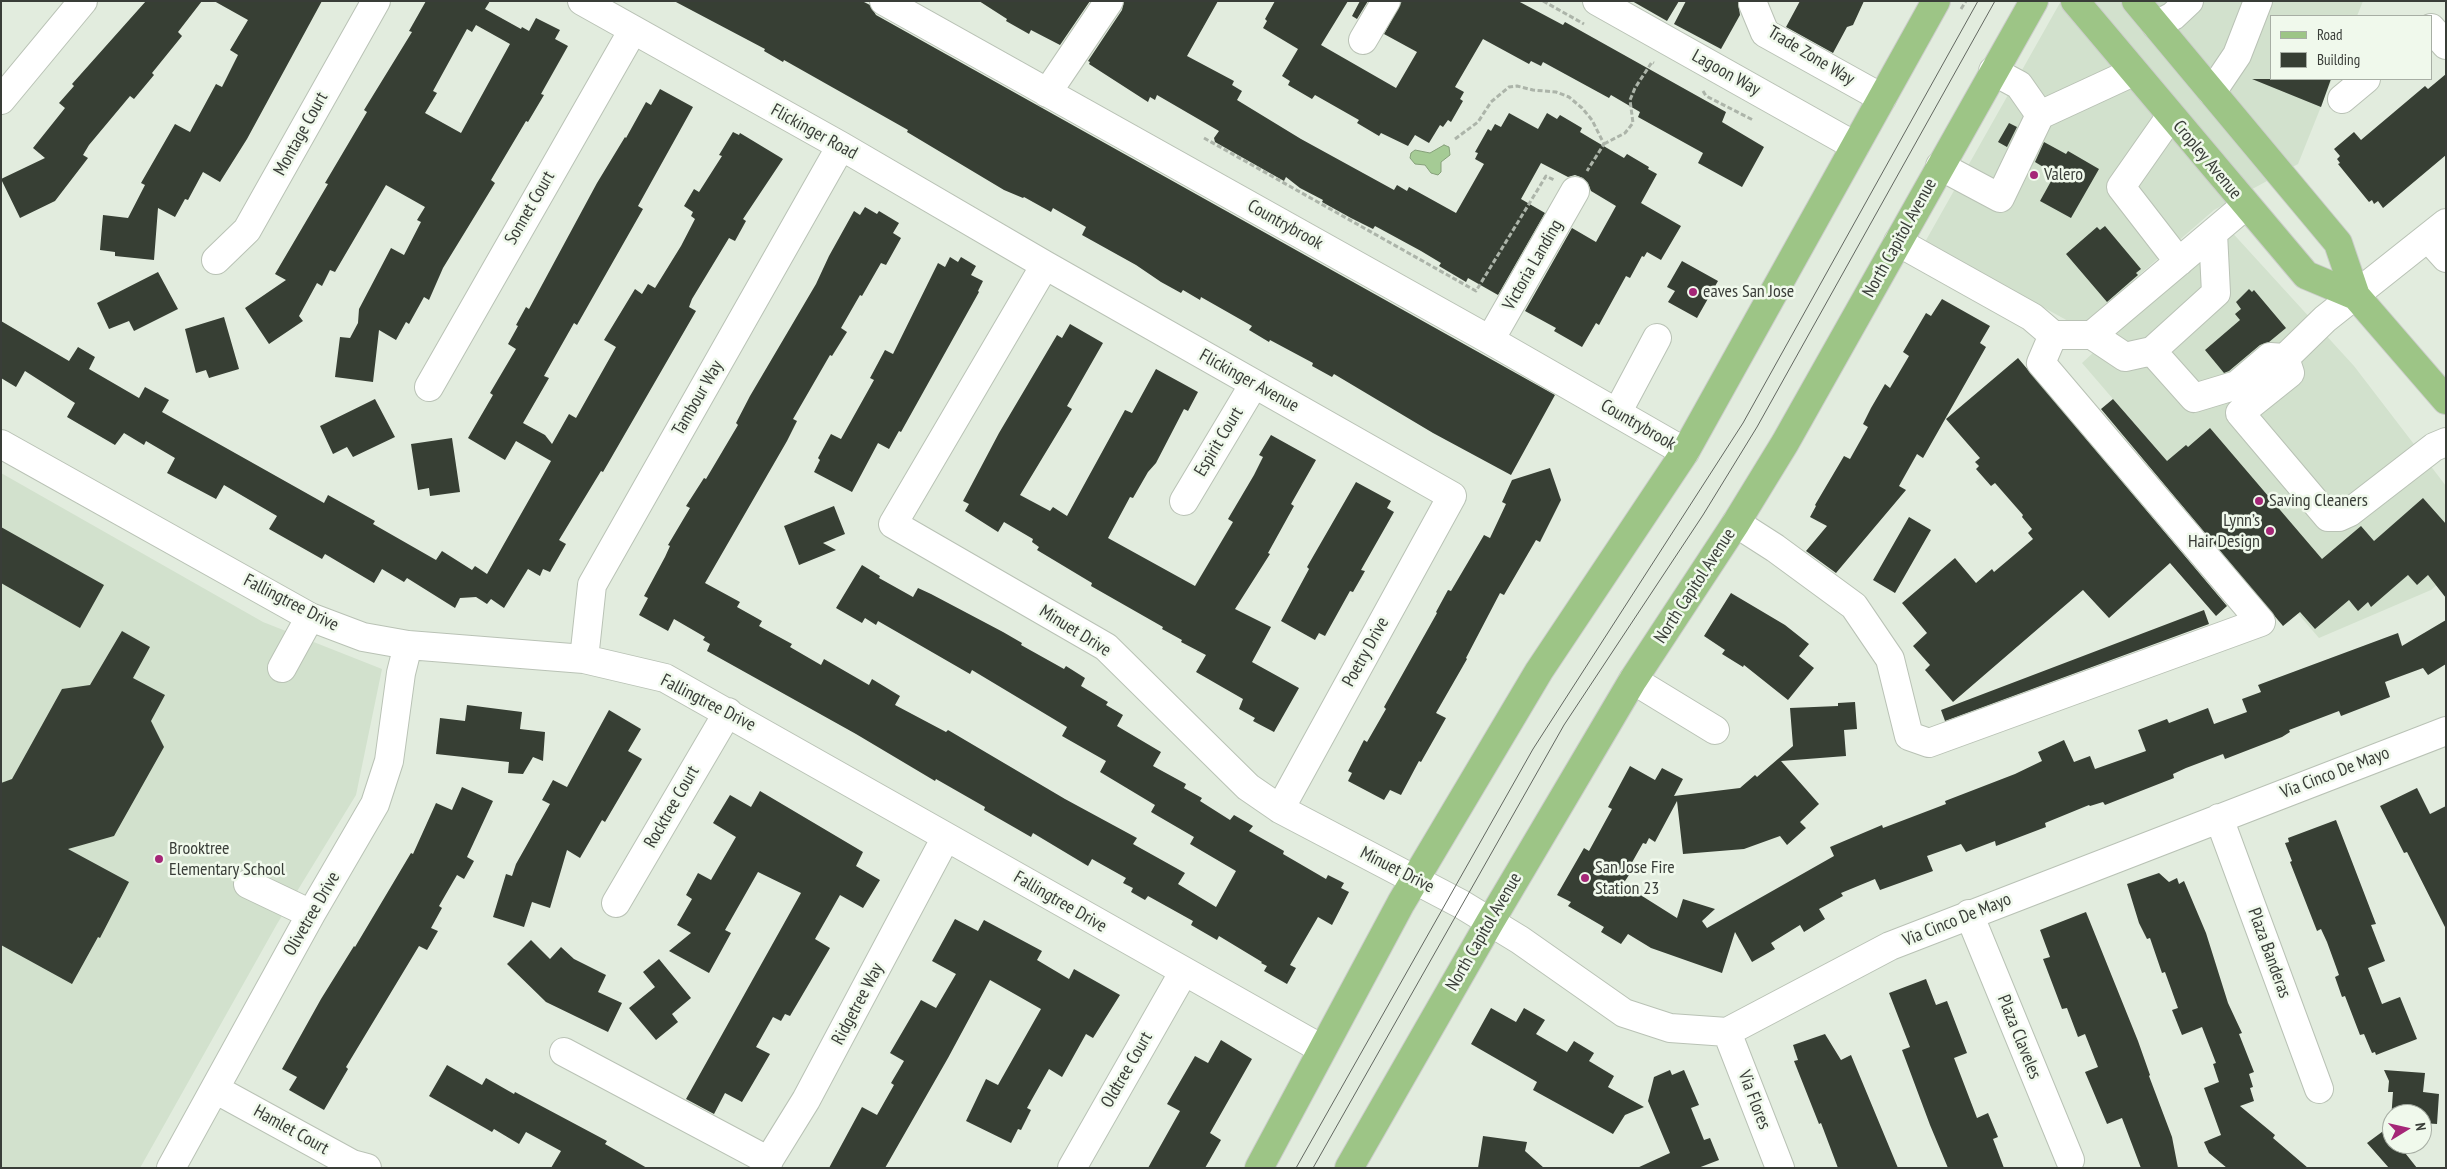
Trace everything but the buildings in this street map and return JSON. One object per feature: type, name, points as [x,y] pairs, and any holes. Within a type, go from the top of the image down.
[{"type":"main road","name":"North Capitol Avenue","points":[[1350,1168],[1490,922],[1633,680],[1736,524],[1785,443],[2034,1]]},
{"type":"main road","name":"Cropley Avenue","points":[[2075,1],[2132,72],[2306,275],[2356,296]]},
{"type":"main road","name":"Cropley Avenue","points":[[2136,1],[2338,243],[2356,296],[2446,400]]},
{"type":"main road","points":[[1259,1168],[1415,879],[1539,671],[1685,452],[1882,98],[1948,6]]},
{"type":"street","points":[[1,100],[83,1]]},
{"type":"street","name":"Montage Court","points":[[216,260],[247,230],[376,1]]},
{"type":"street","name":"Flickinger Road","points":[[582,1],[841,146],[1045,265]]},
{"type":"street","name":"Countrybrook","points":[[884,1],[1490,340],[1685,452]]},
{"type":"street","points":[[1047,93],[1109,1]]},
{"type":"street","points":[[1363,40],[1386,1]]},
{"type":"street","name":"Lagoon Way","points":[[1597,1],[1855,146]]},
{"type":"street","points":[[2156,25],[2173,16],[2189,1]]},
{"type":"street","points":[[2212,92],[2237,56],[2258,1]]},
{"type":"street","name":"Trade Zone Way","points":[[1752,2],[1765,33],[1882,98]]},
{"type":"street","points":[[2432,22],[2446,12]]},
{"type":"street","points":[[2432,29],[2446,45]]},
{"type":"street","name":"Sonnet Court","points":[[429,387],[633,30]]},
{"type":"street","points":[[1993,71],[2019,85],[2040,115]]},
{"type":"street","points":[[1940,166],[2000,198],[2040,115],[2132,72]]},
{"type":"street","points":[[2342,99],[2365,80]]},
{"type":"street","points":[[2170,116],[2121,187],[2179,262]]},
{"type":"street","name":"Tambour Way","points":[[584,659],[592,585],[841,146]]},
{"type":"street","name":"Victoria Landing","points":[[1490,340],[1575,191]]},
{"type":"street","points":[[2092,334],[2246,205]]},
{"type":"street","points":[[1898,242],[2032,317],[2053,335],[2092,334],[2125,357],[2152,351],[2216,293],[2213,233]]},
{"type":"street","points":[[2152,351],[2194,398],[2237,385],[2270,357],[2285,358],[2325,319],[2440,240]]},
{"type":"street","name":"Flickinger Avenue","points":[[1045,265],[1452,496]]},
{"type":"street","name":"Minuet Drive","points":[[1045,265],[893,524],[1106,647],[1248,787],[1280,809],[1415,879],[1490,922]]},
{"type":"street","points":[[1736,524],[1775,548],[1854,606],[1890,659],[1910,736],[1930,743],[2261,622],[2041,362],[2053,335]]},
{"type":"street","points":[[1617,413],[1657,338]]},
{"type":"street","points":[[2285,358],[2290,373],[2240,413],[2328,517],[2350,512],[2434,447],[2446,442]]},
{"type":"street","name":"Espirit Court","points":[[1184,501],[1254,384]]},
{"type":"street","name":"Fallingtree Drive","points":[[1,444],[310,617],[363,637],[408,645],[584,659],[665,678],[1322,1050]]},
{"type":"street","name":"Poetry Drive","points":[[1280,809],[1452,496]]},
{"type":"street","points":[[282,668],[310,617]]},
{"type":"street","name":"Olivetree Drive","points":[[171,1168],[311,914],[375,804],[389,761],[401,673],[408,645]]},
{"type":"street","points":[[1633,680],[1715,730]]},
{"type":"street","name":"Rocktree Court","points":[[616,903],[728,712]]},
{"type":"street","name":"Via Cinco De Mayo","points":[[1727,1032],[1890,946],[2446,731]]},
{"type":"street","name":"Plaza Banderas","points":[[2219,818],[2319,1089]]},
{"type":"street","name":"Ridgetree Way","points":[[767,1164],[806,1100],[946,837]]},
{"type":"street","points":[[248,884],[311,914]]},
{"type":"street","name":"Plaza Claveles","points":[[1969,914],[2070,1160]]},
{"type":"street","points":[[1490,922],[1624,1013],[1670,1028],[1727,1032]]},
{"type":"street","name":"Oldtree Court","points":[[1072,1168],[1183,973]]},
{"type":"street","name":"Via Flores","points":[[1727,1032],[1780,1168]]},
{"type":"street","points":[[564,1052],[767,1164]]},
{"type":"street","name":"Hamlet Court","points":[[215,1089],[352,1164],[367,1168]]},
{"type":"path","points":[[1948,6],[1966,1]]},
{"type":"path","points":[[1204,138],[1476,291],[1546,176],[1575,191],[1604,144],[1629,130],[1633,123],[1630,100],[1634,88],[1652,62],[1660,66]]},
{"type":"path","points":[[1455,139],[1478,122],[1496,96],[1509,87],[1517,86],[1533,90],[1556,92],[1569,97],[1592,120],[1604,144]]},
{"type":"path","points":[[1697,88],[1704,92],[1706,96],[1755,121]]},
{"type":"shaded area","points":[[2061,1],[2363,1],[2357,15],[2270,15],[2270,80],[2332,80],[2298,164],[2214,210],[2079,327],[1925,242]]},
{"type":"shaded area","points":[[1444,145],[1449,147],[1450,155],[1441,162],[1441,172],[1438,175],[1431,173],[1425,165],[1415,164],[1410,158],[1411,153],[1415,150],[1430,153]]},
{"type":"shaded area","points":[[2228,228],[2354,366],[2446,486],[2446,577],[2431,590],[2319,638],[2082,363]]},
{"type":"shaded area","name":"Brooktree Elementary School","points":[[1,473],[263,622],[382,669],[356,795],[277,924],[140,1168],[1,1168]]},
{"type":"tram line","points":[[1296,1168],[1533,749],[1743,423],[1978,1]]},
{"type":"tram line","points":[[1313,1168],[1564,725],[1703,515],[1757,427],[1995,1]]},
{"type":"place","name":"Valero","points":[[2034,175]]},
{"type":"place","name":"eaves San Jose","points":[[1693,292]]},
{"type":"place","name":"Saving Cleaners","points":[[2259,501]]},
{"type":"place","name":"Lynn’s Hair Design","points":[[2270,531]]},
{"type":"place","name":"Brooktree Elementary School","points":[[159,859]]},
{"type":"place","name":"San Jose Fire Station 23","points":[[1585,878]]}]
